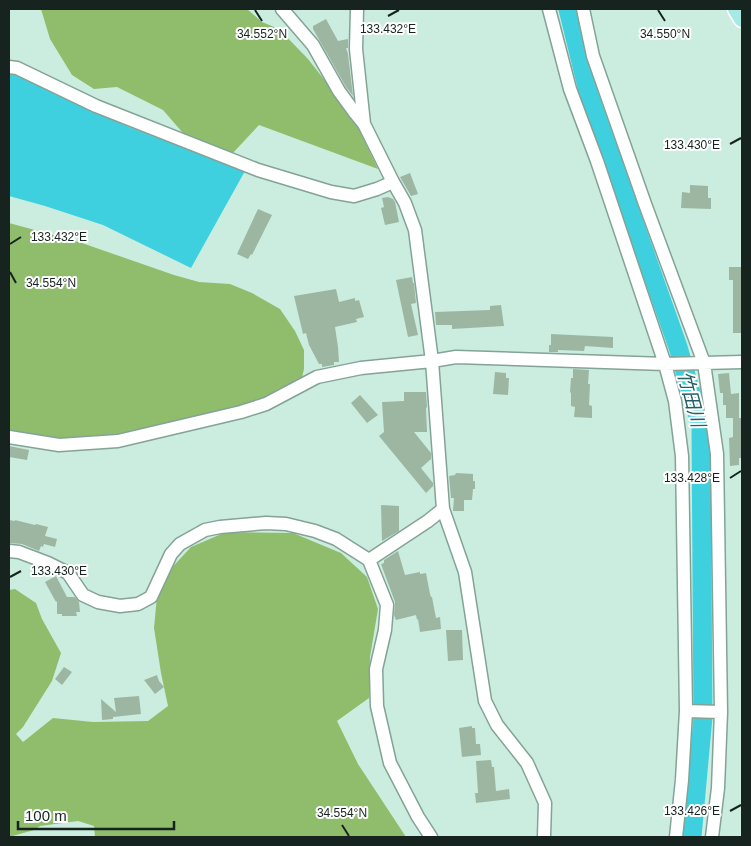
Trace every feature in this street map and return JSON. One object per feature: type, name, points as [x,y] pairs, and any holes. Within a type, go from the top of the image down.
[{"type":"main road","points":[[736,9],[742,19]]},
{"type":"street","points":[[282,9],[313,45],[340,91],[364,124],[405,203],[415,230],[432,362],[443,509],[464,572],[485,701],[497,725],[527,763],[541,795],[544,803],[544,837]]},
{"type":"street","points":[[357,9],[356,49],[364,124]]},
{"type":"street","points":[[550,9],[570,89],[666,363],[674,401],[682,456],[687,711],[676,837]]},
{"type":"street","points":[[583,9],[593,56],[648,214],[703,363],[717,454],[719,712],[718,788],[712,837]]},
{"type":"street","points":[[9,67],[16,68],[96,106],[258,170],[284,178],[331,192],[354,196],[393,182]]},
{"type":"street","points":[[9,437],[59,445],[118,441],[241,412],[266,404],[317,377],[362,368],[432,362],[456,357],[666,363],[742,362]]},
{"type":"street","points":[[369,560],[428,522],[443,509]]},
{"type":"street","points":[[9,550],[20,552],[68,574],[84,595],[98,602],[120,606],[138,604],[151,598],[164,567],[171,554],[180,544],[205,530],[220,527],[266,523],[286,524],[315,531],[336,539],[369,560],[387,605],[385,630],[376,669],[377,706],[390,763],[418,817],[432,837]]},
{"type":"street","points":[[687,711],[719,712]]},
{"type":"green space","points":[[41,9],[247,9],[262,22],[279,29],[308,59],[352,115],[378,169],[259,125],[232,154],[189,140],[163,110],[117,87],[94,89],[72,75],[50,39]]},
{"type":"green space","points":[[9,223],[79,242],[174,275],[199,282],[230,284],[252,293],[280,309],[295,331],[304,350],[304,369],[301,382],[240,411],[122,436],[54,439],[9,433]]},
{"type":"green space","points":[[226,532],[293,533],[341,553],[367,577],[378,609],[370,657],[369,698],[337,721],[358,764],[406,837],[95,837],[94,826],[78,821],[40,826],[34,830],[9,837],[9,590],[15,589],[36,603],[42,619],[61,653],[52,681],[23,727],[16,734],[23,742],[53,718],[93,722],[148,721],[168,706],[154,628],[157,596],[166,574],[191,547]]},
{"type":"water","points":[[9,72],[129,127],[245,171],[191,268],[103,225],[9,196]]},
{"type":"building","points":[[326,19],[338,41],[348,39],[348,48],[346,48],[353,96],[313,29],[313,26]]},
{"type":"building","points":[[410,173],[418,194],[411,196],[400,177]]},
{"type":"building","points":[[690,185],[708,186],[708,198],[711,198],[711,209],[681,208],[682,192],[690,193]]},
{"type":"building","points":[[388,197],[395,202],[399,222],[385,225],[381,208],[384,207],[382,198]]},
{"type":"building","points":[[258,209],[272,215],[252,255],[248,259],[237,254]]},
{"type":"building","points":[[729,267],[742,267],[742,333],[733,333],[733,280],[729,280]]},
{"type":"building","points":[[412,277],[416,303],[411,304],[418,335],[408,337],[396,280]]},
{"type":"building","points":[[336,289],[339,302],[355,298],[355,301],[359,300],[364,317],[356,319],[357,322],[335,327],[339,362],[322,367],[322,364],[319,364],[309,345],[306,333],[303,334],[294,296]]},
{"type":"building","points":[[501,305],[504,326],[452,329],[452,325],[436,325],[435,312],[490,310],[490,306]]},
{"type":"building","points":[[551,334],[613,337],[613,348],[585,346],[584,351],[558,350],[558,352],[549,352]]},
{"type":"building","points":[[573,369],[589,370],[589,405],[592,406],[592,418],[574,417],[575,407],[571,406],[570,392]]},
{"type":"building","points":[[495,372],[506,373],[506,378],[509,378],[508,395],[493,394]]},
{"type":"building","points":[[729,373],[731,394],[739,393],[739,418],[726,418],[726,405],[723,405],[723,393],[720,393],[718,374]]},
{"type":"building","points":[[404,392],[426,392],[427,432],[414,432],[431,453],[431,459],[421,468],[433,483],[433,486],[426,493],[379,436],[384,432],[382,402],[404,401]]},
{"type":"building","points":[[360,395],[378,415],[367,423],[351,403]]},
{"type":"building","points":[[733,418],[741,418],[742,458],[739,458],[739,465],[730,466],[729,438],[733,437]]},
{"type":"building","points":[[9,446],[29,450],[27,460],[9,457]]},
{"type":"building","points":[[456,473],[473,474],[473,481],[475,481],[472,500],[464,500],[464,511],[453,511],[454,498],[451,498],[449,476]]},
{"type":"building","points":[[381,505],[399,506],[399,531],[382,541]]},
{"type":"building","points":[[9,520],[48,527],[45,536],[57,539],[55,547],[44,544],[39,551],[22,544],[9,543]]},
{"type":"building","points":[[398,551],[405,575],[420,572],[420,574],[426,573],[436,618],[440,617],[441,629],[420,632],[416,615],[396,620],[394,615],[395,602],[381,564]]},
{"type":"building","points":[[56,576],[67,597],[75,597],[79,602],[80,612],[76,612],[77,616],[57,614],[57,601],[45,582]]},
{"type":"building","points":[[446,630],[462,630],[463,660],[448,661]]},
{"type":"building","points":[[64,667],[72,672],[62,685],[55,679]]},
{"type":"building","points":[[157,675],[164,687],[155,694],[144,680]]},
{"type":"building","points":[[139,696],[141,714],[102,720],[101,699],[116,712],[114,698]]},
{"type":"building","points":[[472,726],[472,728],[475,728],[476,744],[480,744],[481,755],[462,757],[459,728]]},
{"type":"building","points":[[491,760],[492,767],[494,767],[496,791],[509,789],[510,799],[476,803],[475,793],[478,793],[476,761]]},
{"type":"waterway","name":"竹田川","points":[[568,9],[589,95],[678,347],[701,427],[703,717],[692,837]]}]
